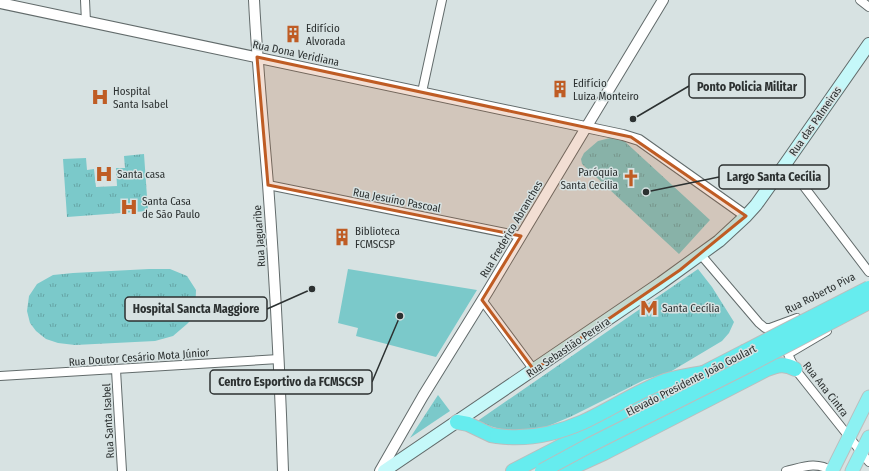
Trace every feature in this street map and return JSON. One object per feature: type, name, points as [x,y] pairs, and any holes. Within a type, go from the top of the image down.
[{"type":"highway","name":"Elevado Presidente João Goulart","points":[[514,471],[869,288]]},
{"type":"highway","name":"Elevado Presidente João Goulart","points":[[542,471],[869,302]]},
{"type":"highway","points":[[560,471],[571,468],[604,453],[774,366],[787,365],[795,369]]},
{"type":"highway","points":[[457,422],[468,424],[497,436],[515,437],[552,433],[583,422],[626,399],[665,382],[704,373]]},
{"type":"main road","name":"Rua das Palmeiras","points":[[746,216],[756,205],[869,44]]},
{"type":"main road","name":"Rua Sebastião Pereira","points":[[384,471],[667,279],[719,241],[746,216]]},
{"type":"main road","points":[[832,471],[869,397]]},
{"type":"main road","points":[[399,471],[437,444],[445,430]]},
{"type":"main road","points":[[852,471],[865,457],[869,437]]},
{"type":"street","points":[[85,0],[86,22]]},
{"type":"street","name":"Rua Jaguaribe","points":[[254,0],[279,359],[283,471]]},
{"type":"street","points":[[422,92],[442,0]]},
{"type":"street","name":"Rua Frederico Abranches","points":[[380,471],[423,396],[664,0]]},
{"type":"street","points":[[860,0],[869,7]]},
{"type":"street","name":"Rua Dona Veridiana","points":[[0,3],[587,126],[623,135],[639,140],[746,216]]},
{"type":"street","points":[[786,163],[869,272]]},
{"type":"street","name":"Rua Jesuíno Pascoal","points":[[268,185],[521,236]]},
{"type":"street","name":"Rua Roberto Piva","points":[[701,255],[759,323],[765,328],[770,328],[822,307],[869,280]]},
{"type":"street","points":[[482,300],[534,370]]},
{"type":"street","points":[[788,354],[869,308]]},
{"type":"street","name":"Rua Ana Cintra","points":[[789,321],[787,340],[788,354],[795,369],[850,436],[865,457]]},
{"type":"street","name":"Rua Doutor Cesário Mota Júnior","points":[[0,376],[279,359]]},
{"type":"street","name":"Rua Santa Isabel","points":[[116,370],[122,471]]},
{"type":"street","points":[[786,471],[810,465],[821,466],[832,471]]},
{"type":"highlighted area","points":[[257,57],[631,137],[746,216],[680,270],[534,370],[482,300],[521,236],[268,185]]},
{"type":"green space","points":[[610,138],[621,138],[710,220],[679,254],[582,164],[581,159],[584,153],[598,141]]},
{"type":"green space","points":[[144,154],[148,211],[67,217],[63,159],[86,158],[87,170],[94,169],[96,187],[117,186],[116,168],[125,168],[124,156]]},
{"type":"green space","points":[[170,269],[187,276],[196,290],[195,316],[173,336],[155,341],[75,345],[58,343],[46,339],[36,331],[30,323],[27,311],[29,296],[37,284],[53,275]]},
{"type":"green space","points":[[348,269],[477,290],[436,357],[356,336],[358,328],[338,323]]},
{"type":"green space","points":[[698,269],[712,287],[734,322],[729,333],[722,341],[670,372],[644,380],[572,416],[539,430],[519,432],[500,429],[476,422]]},
{"type":"green space","points":[[438,395],[450,411],[410,438]]},
{"type":"place","name":"Edifício Alvorada","points":[[293,34]]},
{"type":"place","name":"Edifício Luiza Monteiro","points":[[560,89]]},
{"type":"place","name":"Hospital Santa Isabel","points":[[100,97]]},
{"type":"place","name":"Ponto Policia Militar","points":[[633,119]]},
{"type":"place","name":"Santa casa","points":[[104,174]]},
{"type":"place","name":"Paróquia Santa Cecilia","points":[[631,178]]},
{"type":"place","name":"Largo Santa Cecília","points":[[646,192]]},
{"type":"place","name":"Santa Casa de São Paulo","points":[[129,207]]},
{"type":"place","name":"Biblioteca FCMSCSP","points":[[342,237]]},
{"type":"place","name":"Hospital Sancta Maggiore","points":[[312,289]]},
{"type":"place","name":"Santa Cecília","points":[[649,308]]},
{"type":"place","name":"Centro Esportivo da FCMSCSP","points":[[400,316]]}]
